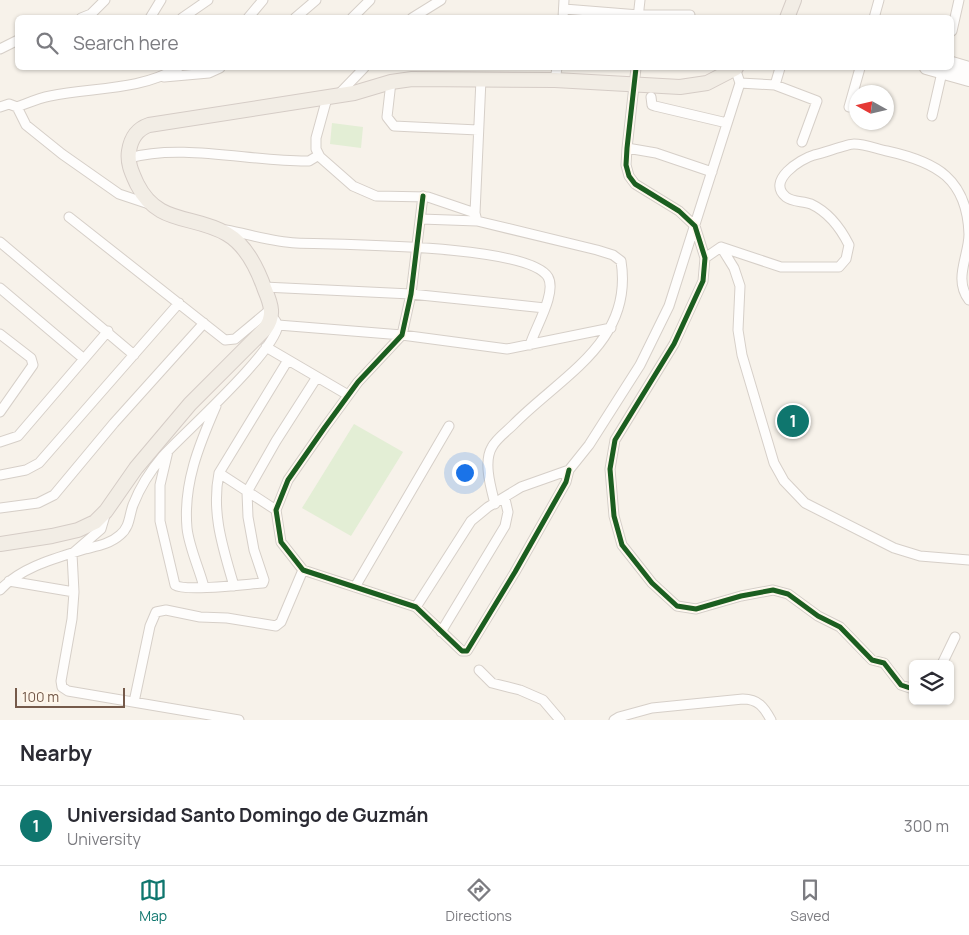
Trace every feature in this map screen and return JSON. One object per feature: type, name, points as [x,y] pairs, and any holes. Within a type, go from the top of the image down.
[{"type":"main road","points":[[788,15],[794,0]]},
{"type":"main road","points":[[0,544],[78,530],[95,522],[106,511],[117,493],[163,435],[196,398],[265,329],[273,317],[264,287],[242,248],[228,235],[216,228],[171,217],[152,205],[138,186],[128,158],[135,134],[149,125],[332,97],[391,82],[435,78],[481,79],[556,74],[635,85],[695,87],[707,84],[732,70]]},
{"type":"street","points":[[88,15],[105,0]]},
{"type":"street","points":[[152,15],[162,0]]},
{"type":"street","points":[[186,15],[208,0]]},
{"type":"street","points":[[250,15],[263,0]]},
{"type":"street","points":[[298,15],[316,0]]},
{"type":"street","points":[[355,15],[370,0]]},
{"type":"street","points":[[417,15],[441,0]]},
{"type":"street","points":[[639,15],[640,0]]},
{"type":"street","points":[[875,15],[879,0]]},
{"type":"street","points":[[954,22],[959,0]]},
{"type":"street","points":[[563,9],[628,15]]},
{"type":"street","points":[[0,50],[15,42]]},
{"type":"street","points":[[954,68],[969,68]]},
{"type":"street","points":[[160,78],[174,70]]},
{"type":"street","points":[[0,107],[9,104],[17,106],[50,96],[115,89],[160,78],[209,73],[216,70]]},
{"type":"street","points":[[362,70],[332,97],[316,138],[319,155],[353,186],[364,192],[382,196],[423,196],[476,217],[597,250],[613,255],[621,261],[622,288],[611,328],[577,369],[526,412],[491,447],[489,470],[495,504]]},
{"type":"street","points":[[636,70],[627,148],[626,165],[629,176],[635,184],[679,211],[696,226],[704,258],[703,281],[674,344],[615,440],[610,470],[614,516],[622,545],[652,583],[677,606],[696,609],[741,596],[773,590],[788,594],[818,616],[840,627],[872,660],[884,663],[901,685],[909,687]]},
{"type":"street","points":[[423,196],[418,249],[402,335],[348,395],[288,480],[276,510],[280,542],[303,570],[416,607],[462,651],[470,647],[556,500],[566,482],[569,470],[589,445],[640,365],[669,306],[740,83],[736,70]]},
{"type":"street","points":[[776,85],[780,70]]},
{"type":"street","points":[[855,85],[859,70]]},
{"type":"street","points":[[932,116],[944,70]]},
{"type":"street","points":[[949,70],[969,80]]},
{"type":"street","points":[[476,217],[481,79]]},
{"type":"street","points":[[391,82],[387,117],[394,126],[478,130]]},
{"type":"street","points":[[740,83],[776,85],[817,101],[802,142]]},
{"type":"street","points":[[651,97],[652,105],[655,106],[727,122]]},
{"type":"street","points":[[17,106],[26,125],[62,154],[119,194],[152,205]]},
{"type":"street","points":[[721,247],[781,267],[839,267],[846,259],[849,245],[845,237],[824,212],[810,204],[786,197],[781,190],[781,181],[789,167],[810,156],[854,144],[906,155],[939,168],[958,188],[966,211],[969,236],[960,275],[969,300]]},
{"type":"street","points":[[627,148],[656,153],[712,172]]},
{"type":"street","points":[[128,158],[170,153],[308,161],[319,155]]},
{"type":"street","points":[[69,217],[225,340],[230,341],[273,317],[507,349],[611,328]]},
{"type":"street","points":[[420,219],[476,217]]},
{"type":"street","points":[[216,228],[294,243],[487,254],[525,263],[544,273],[549,279],[551,286],[545,308],[530,345]]},
{"type":"street","points":[[0,242],[134,355]]},
{"type":"street","points":[[704,258],[721,247]]},
{"type":"street","points":[[721,247],[734,268],[740,286],[738,330],[742,355],[774,463],[784,481],[805,502],[894,548],[920,556],[969,560]]},
{"type":"street","points":[[264,287],[411,294],[545,308]]},
{"type":"street","points":[[0,288],[84,359]]},
{"type":"street","points":[[0,475],[26,470],[39,463],[179,303]]},
{"type":"street","points":[[0,590],[9,581],[50,560],[110,542],[120,535],[128,526],[133,506],[142,485],[168,451],[218,401],[266,347],[275,334],[273,317]]},
{"type":"street","points":[[0,508],[38,503],[54,495],[204,323]]},
{"type":"street","points":[[0,442],[18,436],[108,332]]},
{"type":"street","points":[[0,334],[31,358],[33,365],[0,412]]},
{"type":"street","points":[[266,347],[348,395]]},
{"type":"street","points":[[234,586],[218,532],[216,490],[219,473],[288,360]]},
{"type":"street","points":[[168,451],[160,485],[160,521],[175,585],[179,587],[204,587],[263,583],[264,580],[250,526],[248,492],[276,440],[317,376]]},
{"type":"street","points":[[204,587],[188,529],[187,495],[198,446],[218,401]]},
{"type":"street","points":[[355,587],[449,426]]},
{"type":"street","points":[[416,607],[471,521],[521,487],[569,470]]},
{"type":"street","points":[[219,473],[276,510]]},
{"type":"street","points":[[440,632],[505,526],[508,512],[505,499]]},
{"type":"street","points":[[72,554],[102,529],[106,511]]},
{"type":"street","points":[[72,554],[74,592],[61,681],[62,687],[68,692],[239,720]]},
{"type":"street","points":[[134,702],[150,626],[156,612],[166,610],[200,617],[227,618],[276,626],[281,622],[303,570]]},
{"type":"street","points":[[9,581],[74,592]]},
{"type":"street","points":[[944,660],[955,637]]},
{"type":"street","points":[[479,670],[492,683],[520,690],[543,700],[560,720]]},
{"type":"street","points":[[614,720],[652,708],[743,699],[756,701],[764,707],[771,720]]},
{"type":"green space","points":[[332,123],[363,127],[361,148],[330,144]]},
{"type":"green space","points":[[354,424],[403,452],[351,536],[302,508]]},
{"type":"cycle path","points":[[636,70],[627,148],[626,165],[629,176],[635,184],[679,211],[695,226],[705,258],[703,281],[674,344],[615,440],[610,469],[614,516],[622,545],[652,583],[677,606],[696,609],[741,596],[773,590],[788,594],[818,616],[840,627],[872,660],[884,663],[901,685],[909,688]]},
{"type":"cycle path","points":[[423,196],[411,294],[402,335],[358,382],[288,480],[276,510],[281,542],[303,570],[416,607],[462,651],[467,651],[566,482],[569,470]]},
{"type":"place","name":"Universidad Santo Domingo de Guzmán","points":[[793,421]]}]
